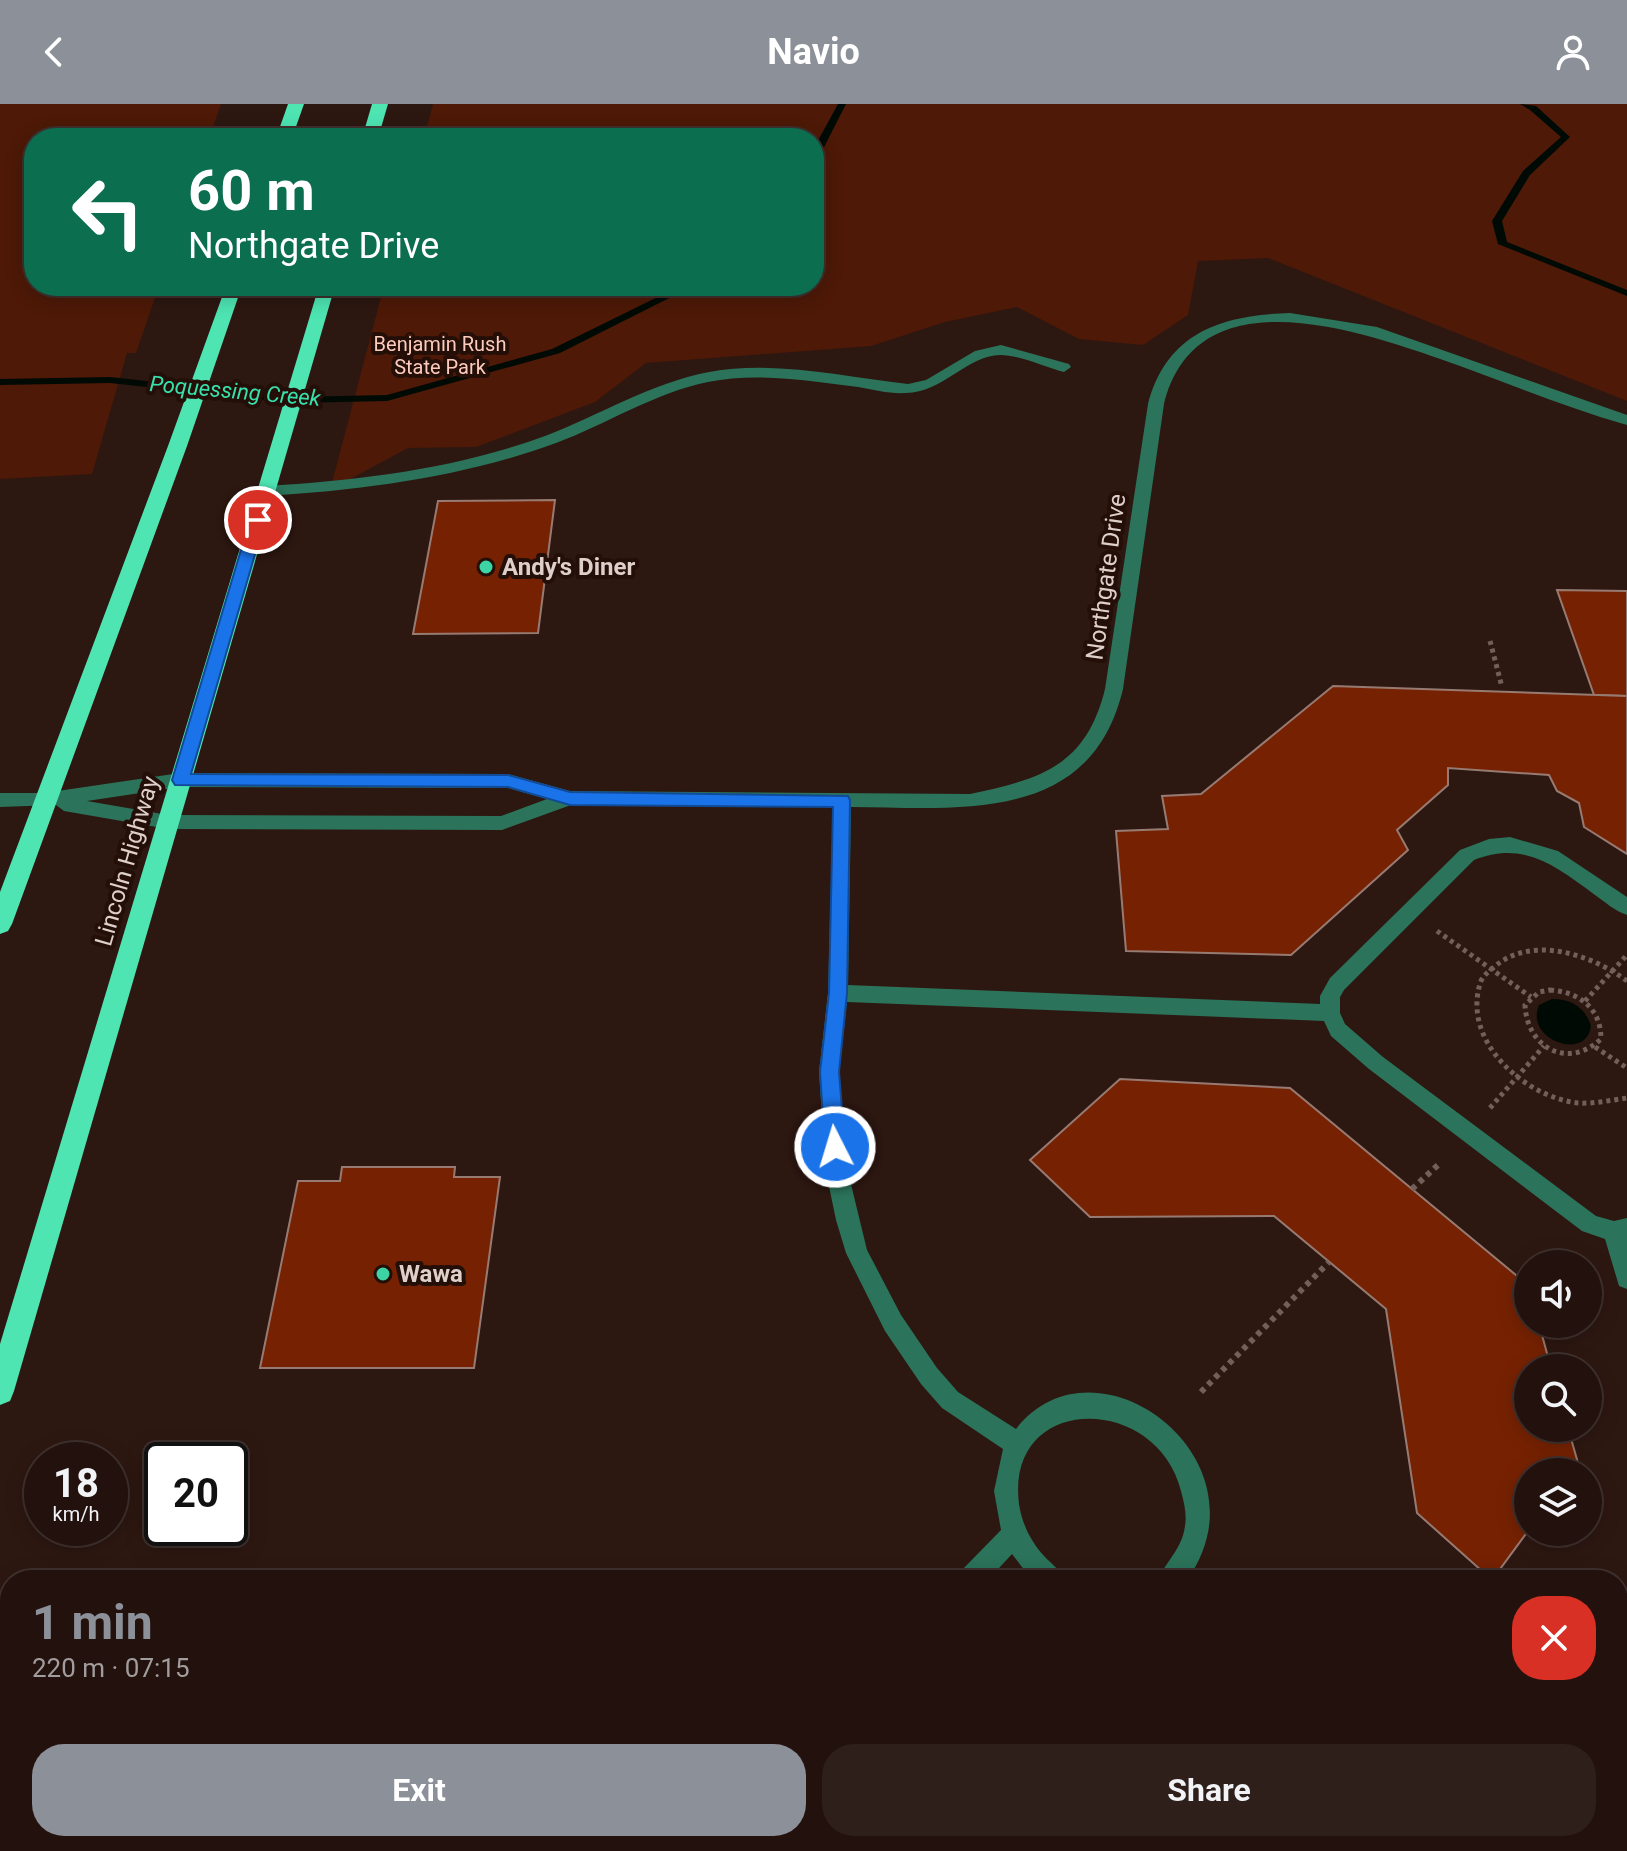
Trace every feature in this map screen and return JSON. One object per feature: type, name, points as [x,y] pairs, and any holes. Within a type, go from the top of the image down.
[{"type":"highway","points":[[288,128],[296,104]]},
{"type":"highway","points":[[373,128],[380,104]]},
{"type":"highway","points":[[1,918],[193,410],[231,296]]},
{"type":"highway","name":"Lincoln Highway","points":[[0,1391],[324,296]]},
{"type":"lane","name":"Northgate Drive","points":[[44,800],[180,780],[508,781],[570,798],[970,801],[1005,795],[1030,788],[1066,770],[1089,749],[1107,718],[1114,689],[1156,404],[1162,380],[1184,349],[1226,326],[1256,319],[1301,317],[1339,321],[1627,420]]},
{"type":"lane","points":[[266,491],[353,487],[414,477],[492,458],[553,438],[661,391],[745,372],[908,389],[931,383],[980,354],[1001,350],[1064,367]]},
{"type":"lane","name":"Northgate Drive","points":[[44,800],[168,822],[502,823],[570,798]]},
{"type":"lane","points":[[0,800],[44,800]]},
{"type":"lane","points":[[842,800],[838,993],[830,1087],[837,1172],[857,1253],[893,1323],[929,1376],[950,1400],[1018,1445]]},
{"type":"lane","points":[[1627,907],[1539,848],[1511,842],[1484,846],[1467,855],[1337,984],[1330,996],[1330,1013],[1338,1030],[1376,1063],[1590,1224],[1621,1229],[1627,1278]]},
{"type":"lane","points":[[838,993],[1330,1013]]},
{"type":"lane","points":[[1039,1570],[1014,1535],[1006,1504],[1007,1475],[1018,1445],[1039,1421],[1068,1407],[1100,1404],[1132,1412],[1162,1430],[1184,1457],[1196,1490],[1199,1525],[1182,1570]]},
{"type":"lane","points":[[980,1570],[1014,1535]]},
{"type":"path","points":[[1490,641],[1502,687]]},
{"type":"path","points":[[1409,912],[1531,997]]},
{"type":"path","points":[[1627,981],[1614,970],[1587,957],[1560,950],[1521,953],[1490,968],[1478,986],[1474,1009],[1479,1034],[1494,1057],[1516,1079],[1543,1095],[1573,1104],[1603,1105],[1627,1098]]},
{"type":"path","points":[[1585,1001],[1627,955]]},
{"type":"path","points":[[1562,990],[1585,1001],[1600,1019],[1601,1039],[1588,1052],[1567,1054],[1544,1046],[1534,1037],[1523,1016],[1525,1005],[1539,992],[1562,990]]},
{"type":"path","points":[[1468,1133],[1544,1046]]},
{"type":"path","points":[[1595,1047],[1627,1068]]},
{"type":"path","points":[[1412,1189],[1438,1165]]},
{"type":"path","points":[[1201,1392],[1329,1262]]},
{"type":"green space","points":[[0,104],[221,104],[213,128],[24,128],[24,296],[156,296],[136,353],[127,353],[92,474],[0,479]]},
{"type":"green space","name":"Benjamin Rush State Park","points":[[433,104],[1627,104],[1627,401],[1268,258],[1198,261],[1188,315],[1143,345],[1079,339],[1017,307],[945,322],[871,346],[646,363],[595,402],[476,447],[408,448],[330,490],[381,296],[824,296],[824,128],[427,128]]},
{"type":"shaded area","points":[[1552,999],[1571,1003],[1581,1009],[1591,1026],[1587,1037],[1579,1043],[1569,1044],[1548,1037],[1540,1028],[1537,1017],[1539,1005]]},
{"type":"building","name":"Andy's Diner","points":[[555,500],[538,633],[413,634],[438,501]]},
{"type":"building","points":[[1557,590],[1627,591],[1627,696],[1594,695]]},
{"type":"building","points":[[1333,686],[1627,696],[1627,854],[1584,827],[1579,803],[1557,791],[1549,775],[1448,768],[1448,785],[1397,830],[1408,850],[1291,955],[1126,951],[1116,831],[1168,829],[1162,796],[1201,794]]},
{"type":"building","points":[[1120,1079],[1290,1088],[1514,1273],[1514,1338],[1543,1338],[1547,1354],[1514,1354],[1514,1442],[1572,1442],[1577,1458],[1514,1458],[1514,1546],[1517,1546],[1499,1570],[1481,1570],[1417,1513],[1386,1309],[1274,1216],[1090,1217],[1030,1160]]},
{"type":"building","name":"Wawa","points":[[342,1167],[455,1167],[454,1177],[500,1177],[474,1368],[260,1368],[298,1181],[340,1181]]},
{"type":"waterway","name":"Poquessing Creek","points":[[824,138],[842,104]]},
{"type":"waterway","name":"Poquessing Creek","points":[[1524,104],[1533,108],[1566,137],[1526,173],[1497,221],[1503,244],[1627,293]]},
{"type":"waterway","name":"Poquessing Creek","points":[[0,382],[110,380],[293,400],[387,398],[556,351],[668,296]]},
{"type":"place","name":"Andy's Diner","points":[[486,567]]},
{"type":"place","name":"Wawa","points":[[383,1274]]},
{"type":"route","points":[[258,520],[180,780],[508,781],[570,798],[842,800],[838,993],[829,1072],[835,1147]]}]
